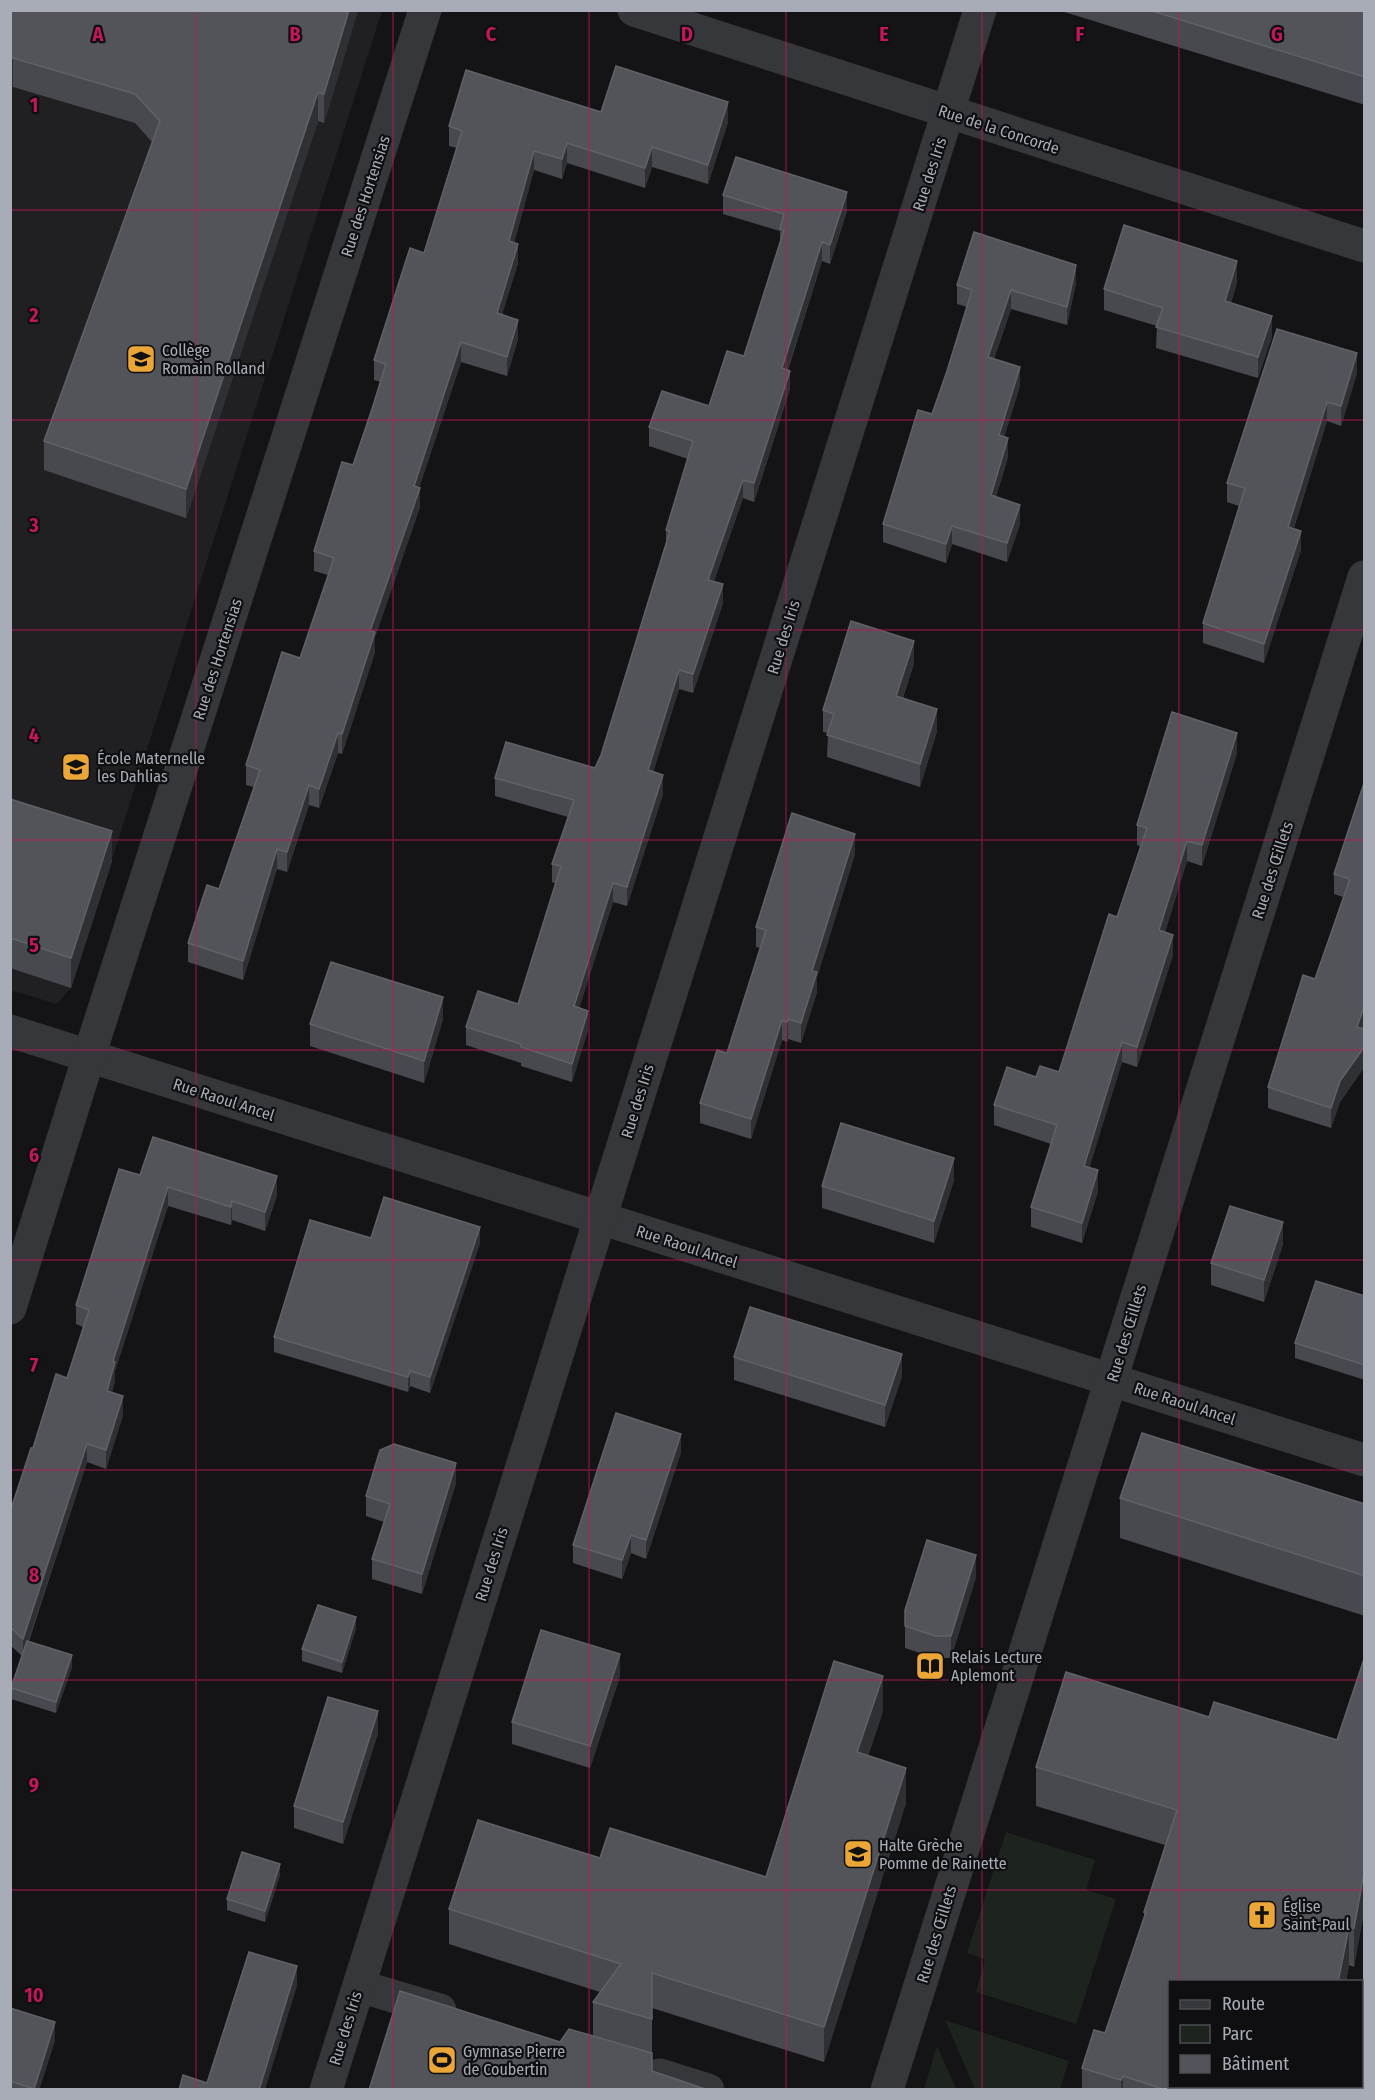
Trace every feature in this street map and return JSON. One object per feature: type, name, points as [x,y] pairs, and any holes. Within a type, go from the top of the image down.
[{"type":"street","name":"Rue des Hortensias","points":[[10,1308],[425,10]]},
{"type":"street","name":"Rue de la Concorde","points":[[634,10],[1365,246]]},
{"type":"street","name":"Rue des Iris","points":[[326,2090],[980,10]]},
{"type":"street","name":"Rue des Œillets","points":[[887,2090],[1365,577]]},
{"type":"street","name":"Rue Raoul Ancel","points":[[10,1031],[1365,1460]]},
{"type":"street","points":[[359,1986],[472,2019]]},
{"type":"street","points":[[630,2066],[708,2090]]},
{"type":"shaded area","name":"Collège Romain Rolland","points":[[11,11],[382,11],[71,988],[56,1004],[11,990]]},
{"type":"green space","points":[[1006,1832],[1095,1860],[1086,1890],[1116,1899],[1076,2024],[976,1992],[985,1959],[967,1953]]},
{"type":"green space","points":[[945,2020],[1069,2061],[1060,2089],[975,2089]]},
{"type":"green space","points":[[937,2046],[956,2089],[924,2089]]},
{"type":"building","points":[[10,10],[349,10],[324,94],[318,92],[186,489],[44,441],[160,121],[135,94],[10,59]]},
{"type":"building","points":[[1149,10],[1365,10],[1365,77]]},
{"type":"building","points":[[616,66],[728,102],[708,165],[652,147],[645,168],[567,143],[562,159],[534,151],[509,241],[518,244],[497,313],[518,320],[507,357],[461,342],[414,486],[420,488],[370,631],[375,632],[342,734],[338,733],[319,789],[309,785],[287,852],[277,849],[243,961],[188,943],[207,885],[219,889],[260,770],[246,765],[282,652],[300,658],[334,558],[314,551],[342,462],[353,465],[372,409],[386,364],[374,360],[410,248],[424,253],[462,131],[449,126],[466,70],[601,112]]},
{"type":"building","points":[[736,157],[847,192],[830,245],[822,242],[782,368],[790,371],[754,483],[743,480],[708,580],[723,584],[693,674],[679,670],[648,770],[663,775],[627,887],[613,883],[574,1006],[588,1011],[572,1064],[521,1047],[521,1044],[466,1027],[478,991],[518,1004],[561,866],[552,864],[574,800],[495,778],[506,742],[595,768],[601,755],[670,531],[666,530],[693,441],[649,427],[662,391],[709,406],[727,351],[744,356],[784,230],[780,229],[784,214],[723,195]]},
{"type":"building","points":[[1124,225],[1237,261],[1225,301],[1272,316],[1258,357],[1156,327],[1163,308],[1104,289]]},
{"type":"building","points":[[974,232],[1076,265],[1067,307],[1011,290],[988,357],[1020,367],[999,435],[1008,438],[991,495],[1020,505],[1007,543],[952,526],[946,544],[883,524],[918,410],[932,414],[947,371],[972,290],[957,285]]},
{"type":"building","points":[[1277,329],[1357,353],[1341,406],[1327,402],[1288,527],[1301,531],[1264,644],[1203,623],[1245,488],[1227,483]]},
{"type":"building","points":[[851,621],[914,641],[896,696],[937,709],[920,764],[827,735],[834,714],[823,710]]},
{"type":"building","points":[[1172,712],[1237,733],[1202,845],[1187,841],[1159,930],[1173,935],[1137,1047],[1122,1042],[1084,1166],[1098,1170],[1082,1223],[1031,1207],[1057,1125],[994,1105],[1007,1067],[1036,1077],[1040,1066],[1059,1072],[1109,914],[1117,917],[1147,828],[1137,825]]},
{"type":"building","points":[[1364,783],[1365,1004],[1357,1027],[1365,1029],[1365,1046],[1340,1081],[1331,1108],[1268,1087],[1303,975],[1315,979],[1350,879],[1334,874]]},
{"type":"building","points":[[10,799],[112,831],[71,958],[10,938]]},
{"type":"building","points":[[792,813],[855,834],[812,971],[817,972],[801,1023],[788,1019],[787,1022],[782,1020],[751,1119],[700,1103],[717,1050],[727,1053],[766,930],[756,927]]},
{"type":"building","points":[[331,962],[443,997],[424,1061],[310,1024]]},
{"type":"building","points":[[841,1123],[954,1158],[934,1221],[822,1186]]},
{"type":"building","points":[[153,1137],[277,1176],[265,1212],[232,1201],[231,1207],[168,1187],[113,1361],[115,1362],[107,1391],[123,1396],[106,1450],[87,1444],[23,1639],[10,1627],[10,1512],[56,1374],[67,1378],[89,1310],[76,1305],[119,1169],[140,1175]]},
{"type":"building","points":[[384,1197],[480,1227],[430,1377],[410,1371],[408,1377],[274,1337],[310,1220],[371,1238]]},
{"type":"building","points":[[1230,1206],[1283,1222],[1264,1280],[1211,1263]]},
{"type":"building","points":[[1316,1281],[1365,1296],[1365,1365],[1295,1343]]},
{"type":"building","points":[[750,1307],[902,1354],[885,1405],[734,1357]]},
{"type":"building","points":[[616,1413],[681,1434],[646,1540],[631,1535],[622,1560],[573,1545]]},
{"type":"building","points":[[1142,1433],[1365,1504],[1365,1576],[1120,1498]]},
{"type":"building","points":[[394,1444],[456,1463],[422,1574],[372,1559],[390,1504],[366,1496],[380,1450]]},
{"type":"building","points":[[927,1540],[976,1555],[951,1636],[935,1636],[905,1626],[905,1610]]},
{"type":"building","points":[[318,1605],[356,1617],[342,1662],[302,1649]]},
{"type":"building","points":[[541,1630],[620,1654],[590,1746],[512,1722]]},
{"type":"building","points":[[27,1641],[72,1655],[56,1702],[11,1688]]},
{"type":"building","name":"Église Saint-Paul","points":[[1365,1656],[1365,1878],[1363,1878],[1354,1928],[1349,1927],[1338,1980],[1168,1980],[1168,2088],[1200,2088],[1200,2090],[1166,2090],[1123,2076],[1121,2080],[1082,2068],[1094,2030],[1105,2033],[1146,1912],[1144,1912],[1177,1810],[1036,1767],[1066,1672],[1209,1717],[1214,1702],[1337,1740]]},
{"type":"building","points":[[834,1661],[883,1676],[857,1752],[906,1768],[824,2027],[652,1973],[652,2019],[593,2002],[621,1964],[449,1909],[478,1820],[600,1858],[610,1828],[766,1877]]},
{"type":"building","points":[[328,1697],[378,1711],[343,1822],[294,1806]]},
{"type":"building","points":[[242,1852],[280,1864],[265,1911],[227,1899]]},
{"type":"building","points":[[249,1952],[297,1966],[259,2090],[179,2090],[183,2075],[207,2083]]},
{"type":"building","points":[[400,1991],[560,2042],[569,2029],[652,2053],[652,2071],[708,2090],[369,2090]]},
{"type":"building","points":[[10,2008],[55,2022],[34,2089],[10,2081]]},
{"type":"building","name":"Église Saint-Paul","points":[[1203,2088],[1302,2088],[1301,2090],[1208,2090]]},
{"type":"place","name":"Collège Romain Rolland","points":[[141,359]]},
{"type":"place","name":"École Maternelle les Dahlias","points":[[76,767]]},
{"type":"place","name":"Relais Lecture Aplemont","points":[[930,1666]]},
{"type":"place","name":"Halte Grèche Pomme de Rainette","points":[[858,1854]]},
{"type":"place","name":"Église Saint-Paul","points":[[1262,1915]]},
{"type":"place","name":"Gymnase Pierre de Coubertin","points":[[442,2060]]}]
